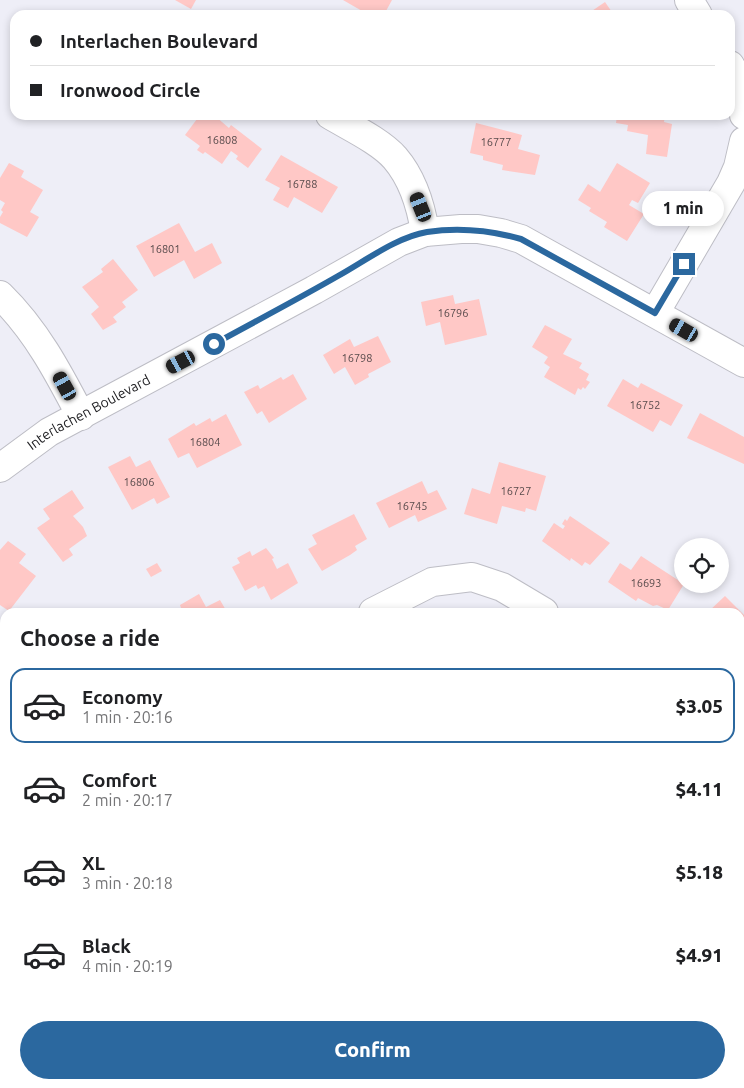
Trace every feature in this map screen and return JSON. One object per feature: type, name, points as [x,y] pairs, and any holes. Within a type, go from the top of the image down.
[{"type":"street","points":[[735,76],[743,100],[744,115]]},
{"type":"street","points":[[338,120],[378,144],[394,158],[414,190],[421,207],[425,232]]},
{"type":"street","points":[[655,313],[731,183],[738,167],[744,141]]},
{"type":"street","name":"Interlachen Boulevard","points":[[0,468],[27,446],[49,432],[314,290],[399,242],[425,232],[478,229],[521,239],[744,362]]},
{"type":"street","points":[[0,295],[17,312],[36,336],[81,416]]},
{"type":"street","points":[[381,608],[432,582],[472,577],[502,587],[537,608]]},
{"type":"building","points":[[175,0],[196,0],[191,9]]},
{"type":"building","points":[[343,0],[392,0],[387,10],[360,10]]},
{"type":"building","points":[[605,2],[611,10],[593,10]]},
{"type":"building","points":[[196,120],[220,120],[229,128],[231,125],[262,149],[248,168],[236,159],[238,156],[231,151],[222,164],[205,152],[203,154],[197,150],[200,146],[185,135]]},
{"type":"building","points":[[616,120],[664,120],[664,122],[672,124],[667,157],[646,154],[648,135],[627,131],[628,125],[616,123]]},
{"type":"building","points":[[476,123],[522,135],[518,149],[540,155],[535,175],[502,170],[503,165],[483,160],[483,156],[470,153]]},
{"type":"building","points":[[281,155],[338,187],[322,213],[294,197],[288,208],[273,200],[280,188],[265,180]]},
{"type":"building","points":[[9,163],[24,171],[21,177],[43,190],[30,212],[39,217],[27,237],[0,223],[0,217],[3,212],[1,210],[5,203],[0,200],[0,178]]},
{"type":"building","points":[[617,163],[650,183],[638,203],[632,200],[629,205],[644,214],[627,241],[604,227],[607,222],[589,211],[591,208],[578,200],[588,184],[600,192]]},
{"type":"building","points":[[179,223],[195,252],[212,243],[222,263],[194,279],[184,260],[154,277],[136,246]]},
{"type":"building","points":[[113,259],[138,290],[122,302],[126,307],[113,317],[117,322],[103,330],[91,314],[99,307],[82,287],[103,272],[101,269]]},
{"type":"building","points":[[453,295],[455,304],[479,299],[487,335],[445,345],[440,322],[426,326],[421,302]]},
{"type":"building","points":[[545,325],[572,339],[563,354],[582,363],[579,368],[589,374],[586,380],[590,382],[585,389],[583,387],[581,390],[578,388],[575,395],[544,377],[550,367],[544,363],[548,357],[532,347]]},
{"type":"building","points":[[378,336],[391,362],[368,374],[369,377],[355,385],[345,367],[334,374],[323,355],[350,339],[354,347]]},
{"type":"building","points":[[293,374],[307,399],[269,423],[262,411],[257,414],[244,392],[258,385],[260,389],[281,377],[283,380]]},
{"type":"building","points":[[623,379],[638,388],[641,383],[683,405],[671,426],[660,420],[653,432],[607,406]]},
{"type":"building","points":[[700,413],[744,437],[744,464],[687,438]]},
{"type":"building","points":[[226,414],[242,445],[197,468],[189,453],[178,458],[168,439],[194,423],[196,426],[210,418],[212,422]]},
{"type":"building","points":[[130,456],[136,467],[150,460],[170,497],[157,504],[154,498],[132,510],[108,467]]},
{"type":"building","points":[[499,462],[546,476],[536,511],[526,508],[525,512],[502,506],[497,524],[464,514],[472,488],[490,494]]},
{"type":"building","points":[[422,481],[428,494],[437,490],[447,509],[418,522],[415,515],[389,528],[376,503]]},
{"type":"building","points":[[72,490],[84,508],[73,516],[83,527],[87,536],[69,549],[73,555],[63,562],[37,528],[50,519],[43,509]]},
{"type":"building","points":[[354,514],[367,539],[355,546],[357,550],[350,555],[322,571],[308,549],[317,544],[312,535]]},
{"type":"building","points":[[570,516],[610,543],[590,565],[585,562],[582,566],[571,558],[570,561],[542,541],[554,523],[563,529],[565,526],[562,524]]},
{"type":"building","points":[[8,541],[26,554],[19,563],[36,576],[11,608],[4,608],[0,605],[0,550]]},
{"type":"building","points":[[266,548],[274,558],[272,559],[277,569],[288,563],[298,583],[271,600],[264,586],[258,589],[256,585],[245,591],[232,567],[240,563],[237,558],[250,551],[252,556]]},
{"type":"building","points":[[641,556],[674,577],[674,593],[678,593],[669,608],[653,606],[638,598],[636,601],[608,582],[620,563],[631,570]]},
{"type":"building","points":[[157,563],[162,571],[151,577],[146,569]]},
{"type":"building","points":[[199,594],[206,607],[220,600],[225,608],[181,608],[180,605]]},
{"type":"building","points":[[725,596],[737,608],[712,608]]},
{"type":"route","points":[[214,344],[399,242],[425,232],[478,229],[521,239],[655,313],[684,264]]}]
